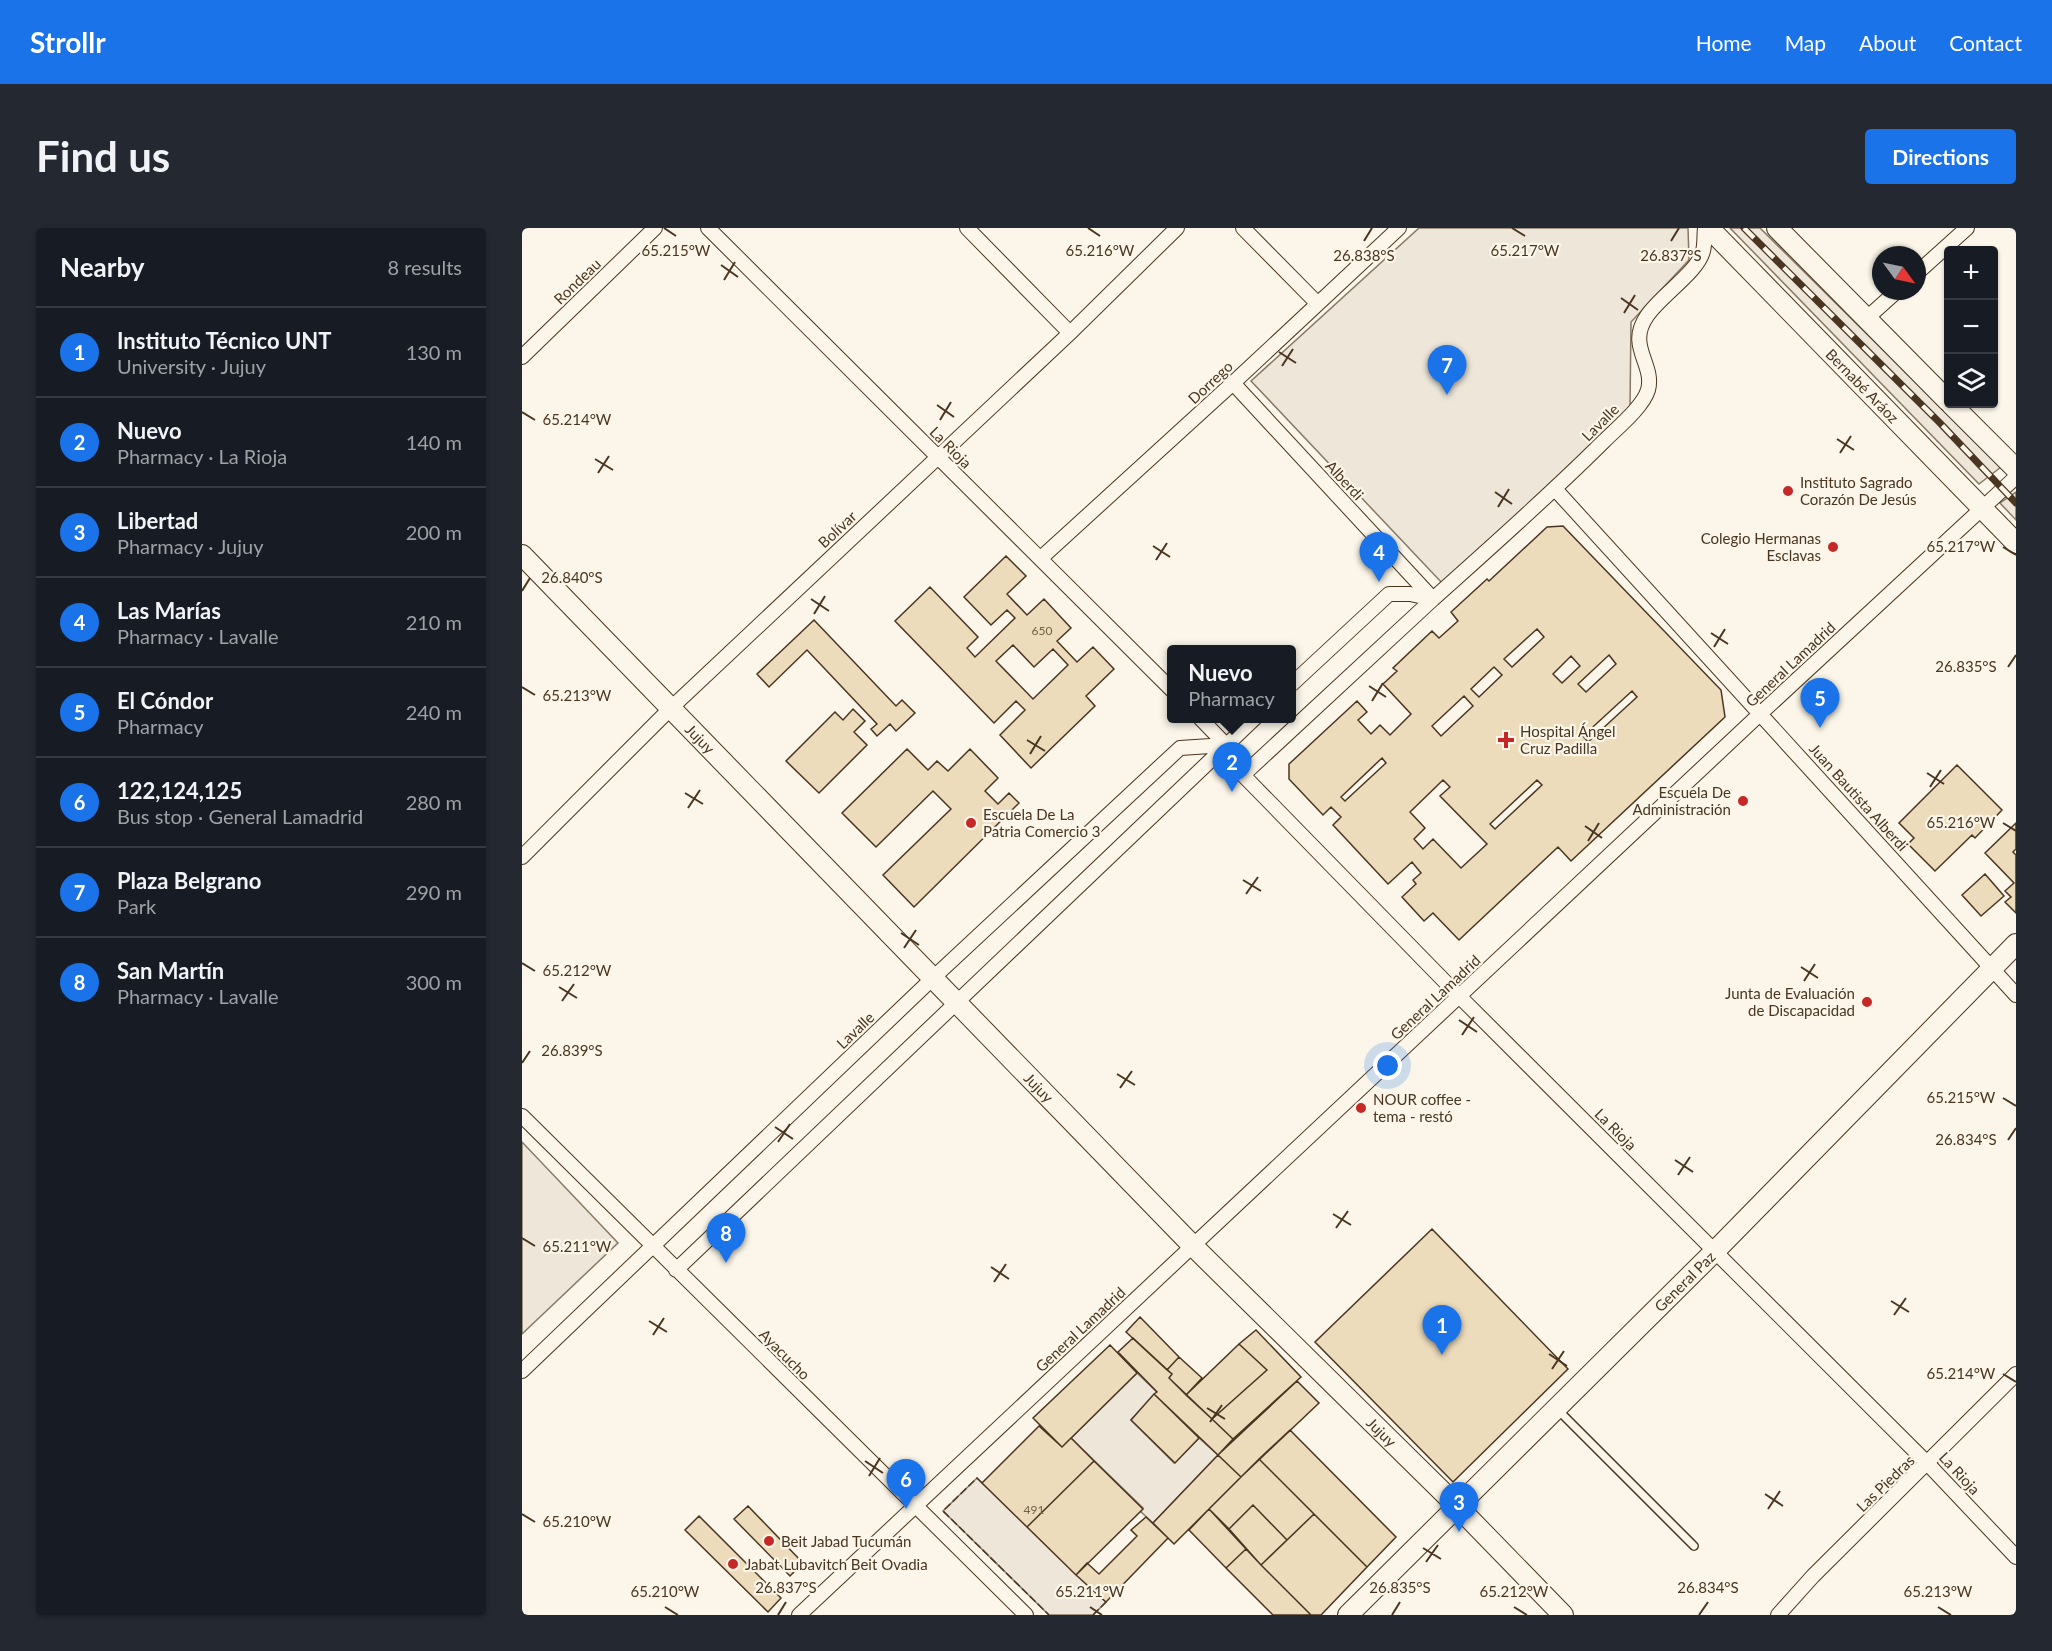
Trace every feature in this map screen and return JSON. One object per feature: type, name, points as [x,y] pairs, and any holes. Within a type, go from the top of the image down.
[{"type":"street","name":"Rondeau","points":[[522,357],[655,228]]},
{"type":"street","name":"La Rioja","points":[[708,228],[1167,685]]},
{"type":"street","points":[[967,228],[1070,333]]},
{"type":"street","name":"Bolívar","points":[[522,857],[670,709],[1070,333],[1177,228]]},
{"type":"street","points":[[1243,228],[1317,303]]},
{"type":"street","name":"Dorrego","points":[[1041,558],[1399,228]]},
{"type":"street","name":"Lavalle","points":[[1243,775],[1555,489],[1637,408],[1648,390],[1648,373],[1638,345],[1641,327],[1648,315],[1698,262],[1704,250],[1707,228]]},
{"type":"street","name":"Bernabé Aráoz","points":[[1707,228],[2016,543]]},
{"type":"street","points":[[1777,228],[1944,396]]},
{"type":"street","points":[[1926,265],[1967,228]]},
{"type":"street","points":[[1866,318],[1887,300]]},
{"type":"street","name":"Alberdi","points":[[1233,383],[1433,599]]},
{"type":"street","points":[[1956,408],[2016,469]]},
{"type":"street","name":"General Lamadrid","points":[[799,1615],[2016,477]]},
{"type":"street","name":"Juan Bautista Alberdi","points":[[1555,489],[2016,995]]},
{"type":"street","name":"Jujuy","points":[[522,555],[1193,1246],[1458,1507],[1563,1615]]},
{"type":"street","points":[[1296,680],[1389,594],[1410,594],[1433,599]]},
{"type":"street","name":"La Rioja","points":[[1205,723],[1226,745],[1243,775],[1460,997],[1928,1464],[2016,1557]]},
{"type":"street","points":[[676,1270],[1250,723]]},
{"type":"street","name":"Lavalle","points":[[522,1371],[933,978],[1180,748],[1226,745]]},
{"type":"street","name":"General Paz","points":[[1348,1615],[1716,1250],[2016,944]]},
{"type":"street","name":"Ayacucho","points":[[522,1116],[1026,1615]]},
{"type":"street","name":"Las Piedras","points":[[1778,1615],[1813,1576],[2016,1374]]},
{"type":"lane","points":[[1557,1408],[1694,1546]]},
{"type":"shaded area","points":[[1419,228],[1688,228],[1689,260],[1631,322],[1630,408],[1443,584],[1251,381]]},
{"type":"shaded area","points":[[1730,228],[1760,228],[2001,467],[1979,484]]},
{"type":"shaded area","points":[[2016,492],[2016,520],[2000,503]]},
{"type":"shaded area","points":[[522,1142],[618,1243],[522,1334]]},
{"type":"shaded area","points":[[1137,1373],[1157,1392],[1131,1420],[1174,1463],[1199,1438],[1218,1455],[1153,1523],[1140,1511],[1143,1508],[1071,1438]]},
{"type":"shaded area","points":[[977,1478],[1106,1602],[1093,1615],[1049,1615],[943,1511]]},
{"type":"building","name":"Hospital Ángel Cruz Padilla","points":[[1563,526],[1721,690],[1725,717],[1571,861],[1558,847],[1459,940],[1433,913],[1424,921],[1402,897],[1416,884],[1413,880],[1421,873],[1412,862],[1388,884],[1333,825],[1341,817],[1331,807],[1323,815],[1289,779],[1289,764],[1357,701],[1367,712],[1358,720],[1371,734],[1380,725],[1390,735],[1411,714],[1383,684],[1397,671],[1393,668],[1432,631],[1439,638],[1458,621],[1451,612],[1487,579],[1489,581],[1547,527]],"holes":[[[1537,629],[1544,637],[1512,667],[1504,659]],[[1609,655],[1616,664],[1586,692],[1578,684]],[[1571,656],[1580,666],[1562,683],[1553,674]],[[1494,667],[1502,675],[1479,697],[1471,689]],[[1632,691],[1637,697],[1588,742],[1583,736]],[[1464,696],[1473,706],[1441,736],[1432,726]],[[1382,758],[1386,763],[1345,801],[1341,797]],[[1443,780],[1450,787],[1440,796],[1487,844],[1461,868],[1433,839],[1423,849],[1414,839],[1425,828],[1410,812]],[[1537,780],[1542,785],[1495,829],[1490,824]]]},
{"type":"building","points":[[1006,556],[1026,576],[1007,594],[1027,615],[1044,599],[1071,628],[1057,641],[1077,662],[1093,647],[1114,669],[1086,696],[1095,706],[1031,768],[1000,735],[1025,710],[1016,701],[994,723],[895,621],[930,587],[978,637],[967,648],[975,657],[1015,618],[1007,610],[991,625],[964,597]],"holes":[[[1013,645],[1034,667],[1053,649],[1068,665],[1033,699],[996,661]]]},
{"type":"building","points":[[814,620],[896,706],[902,700],[915,713],[896,731],[890,724],[877,736],[871,729],[877,724],[807,650],[769,687],[757,674]]},
{"type":"building","points":[[853,709],[865,721],[854,732],[867,745],[819,793],[786,761],[835,712],[843,720]]},
{"type":"building","points":[[907,749],[928,770],[937,761],[948,771],[970,749],[998,778],[985,791],[998,804],[1009,793],[1019,803],[914,907],[883,875],[951,809],[933,791],[876,847],[842,813]]},
{"type":"building","points":[[1957,765],[2002,810],[1975,838],[1972,835],[1935,871],[1908,844],[1914,838],[1899,823]]},
{"type":"building","points":[[2016,823],[2016,849],[2013,852],[2016,855],[2016,913],[2005,902],[2011,897],[2005,891],[2014,883],[1985,853]]},
{"type":"building","points":[[1985,874],[2004,896],[1981,916],[1962,895]]},
{"type":"building","points":[[1432,1229],[1568,1369],[1453,1482],[1315,1342]]},
{"type":"building","points":[[1140,1317],[1179,1357],[1167,1370],[1126,1332]]},
{"type":"building","points":[[1256,1330],[1301,1377],[1233,1439],[1212,1419],[1267,1370],[1239,1344]]},
{"type":"building","points":[[1133,1338],[1172,1374],[1169,1378],[1233,1439],[1218,1455],[1154,1394],[1157,1392],[1118,1352]]},
{"type":"building","points":[[1239,1344],[1267,1370],[1212,1419],[1186,1395]]},
{"type":"building","points":[[1110,1345],[1137,1373],[1062,1447],[1033,1418]]},
{"type":"building","points":[[1179,1357],[1202,1378],[1186,1395],[1169,1378],[1172,1374],[1167,1370]]},
{"type":"building","points":[[1297,1381],[1319,1403],[1241,1477],[1218,1455]]},
{"type":"building","points":[[1154,1394],[1199,1438],[1175,1463],[1131,1420]]},
{"type":"building","points":[[1039,1426],[1062,1447],[1071,1438],[1094,1461],[1027,1527],[982,1483]]},
{"type":"building","points":[[1290,1430],[1396,1537],[1367,1567],[1259,1459]]},
{"type":"building","points":[[1218,1455],[1241,1477],[1174,1544],[1153,1523]]},
{"type":"building","points":[[1259,1459],[1314,1514],[1287,1540],[1253,1505],[1229,1529],[1209,1509]]},
{"type":"building","points":[[1094,1461],[1143,1509],[1076,1575],[1027,1527]]},
{"type":"building","points":[[1253,1505],[1287,1540],[1261,1565],[1229,1529]]},
{"type":"building","name":"Beit Jabad Tucumán","points":[[748,1506],[803,1563],[790,1576],[734,1519]]},
{"type":"building","points":[[1209,1509],[1246,1549],[1226,1568],[1189,1530]]},
{"type":"building","points":[[1314,1514],[1367,1567],[1321,1615],[1311,1615],[1261,1565]]},
{"type":"building","name":"Jabat Lubavitch Beit Ovadia","points":[[699,1516],[781,1598],[768,1612],[685,1530]]},
{"type":"building","points":[[1146,1517],[1168,1538],[1106,1602],[1076,1575],[1087,1563],[1099,1574],[1137,1536],[1131,1530]]},
{"type":"building","points":[[1246,1549],[1311,1615],[1273,1615],[1226,1568]]},
{"type":"railway","points":[[1744,228],[1940,423],[2016,503]]},
{"type":"fence","points":[[982,1483],[977,1478],[943,1511],[1049,1615]]},
{"type":"fence","points":[[1093,1615],[1106,1602]]},
{"type":"place","name":"Plaza Belgrano","points":[[1447,395]]},
{"type":"place","name":"Instituto Sagrado Corazón De Jesús","points":[[1788,491]]},
{"type":"place","name":"Colegio Hermanas Esclavas","points":[[1833,547]]},
{"type":"place","name":"Las Marías","points":[[1379,582]]},
{"type":"place","name":"El Cóndor","points":[[1820,728]]},
{"type":"place","name":"Hospital Ángel Cruz Padilla","points":[[1506,740]]},
{"type":"place","name":"Nuevo","points":[[1232,792]]},
{"type":"place","name":"Escuela De Administración","points":[[1743,801]]},
{"type":"place","name":"Escuela De La Patria Comercio 3","points":[[971,823]]},
{"type":"place","name":"Junta de Evaluación de Discapacidad","points":[[1867,1002]]},
{"type":"place","name":"NOUR coffee - tema - restó","points":[[1361,1108]]},
{"type":"place","name":"San Martín","points":[[726,1263]]},
{"type":"place","name":"Instituto Técnico UNT","points":[[1442,1355]]},
{"type":"place","name":"122,124,125","points":[[906,1509]]},
{"type":"place","name":"Libertad","points":[[1459,1532]]},
{"type":"place","name":"Beit Jabad Tucumán","points":[[769,1541]]},
{"type":"place","name":"Jabat Lubavitch Beit Ovadia","points":[[733,1564]]}]
